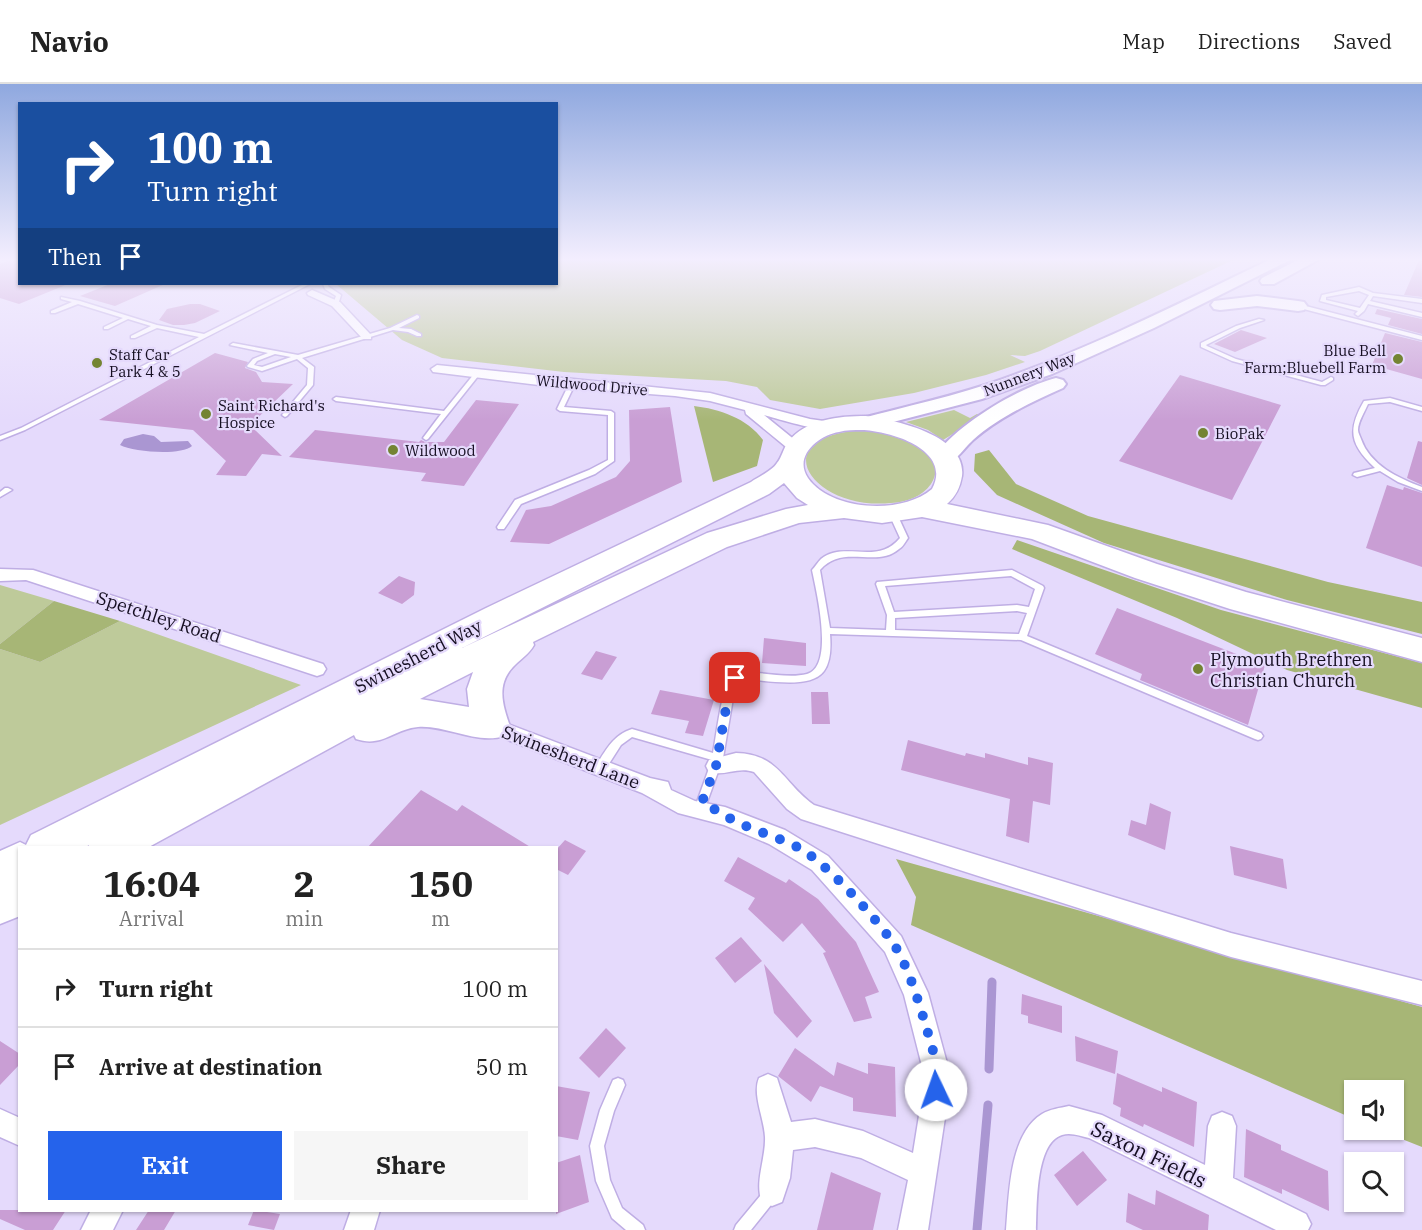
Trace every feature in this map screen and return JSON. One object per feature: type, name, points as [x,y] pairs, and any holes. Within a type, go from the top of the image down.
[{"type":"highway","points":[[947,466],[946,489],[936,500],[921,508],[893,514],[858,513],[843,510],[808,493],[796,481],[793,457],[809,435],[833,426],[866,423],[894,428],[920,437],[934,447],[947,466],[975,494],[1038,531]]},
{"type":"highway","name":"Swinesherd Way","points":[[49,846],[497,616],[760,488],[793,457]]},
{"type":"highway","points":[[921,508],[1038,531],[1146,571],[1241,601],[1422,650]]},
{"type":"highway","name":"Swinesherd Way","points":[[112,846],[436,675],[717,540],[796,515],[843,510]]},
{"type":"highway","points":[[264,766],[416,713],[435,714],[492,726],[484,692],[485,677],[494,663],[534,636],[717,540]]},
{"type":"highway","points":[[0,870],[18,862]]},
{"type":"highway","points":[[0,904],[18,894]]},
{"type":"main road","name":"Nunnery Way","points":[[866,423],[969,397],[1011,383],[1176,313]]},
{"type":"main road","name":"Nunnery Way","points":[[947,466],[960,440],[1030,395],[1122,354],[1203,313]]},
{"type":"street","points":[[345,313],[367,337]]},
{"type":"street","name":"Wildwood Drive","points":[[437,369],[476,375],[710,397],[810,423],[833,426]]},
{"type":"street","name":"Wildwood Drive","points":[[747,408],[793,457]]},
{"type":"street","name":"Spetchley Road","points":[[0,575],[27,574],[317,669]]},
{"type":"street","name":"Swinesherd Lane","points":[[492,726],[601,767],[711,815],[725,816],[777,837],[820,863],[854,897],[893,944],[916,993],[938,1078],[913,1230]]},
{"type":"street","points":[[717,762],[736,760],[758,763],[768,771],[786,798],[796,806],[884,838],[1231,945],[1422,993]]},
{"type":"street","name":"Swinesherd Lane","points":[[649,787],[664,789],[702,802],[716,808],[725,816]]},
{"type":"street","points":[[768,1087],[778,1113],[779,1138],[778,1167],[772,1192]]},
{"type":"street","name":"Saxon Fields","points":[[1022,1230],[1028,1159],[1034,1140],[1044,1130],[1062,1120],[1077,1119],[1296,1224]]},
{"type":"street","points":[[0,1123],[18,1131]]},
{"type":"street","name":"Saxon Fields","points":[[1218,1188],[1222,1126]]},
{"type":"street","points":[[779,1138],[815,1133],[863,1145],[924,1173]]},
{"type":"street","points":[[96,1230],[108,1212]]},
{"type":"street","points":[[359,1230],[365,1212]]},
{"type":"lane","points":[[115,313],[156,326],[204,336]]},
{"type":"lane","points":[[0,438],[23,429],[248,313]]},
{"type":"lane","points":[[1327,313],[1422,338]]},
{"type":"lane","points":[[1353,320],[1359,313]]},
{"type":"lane","points":[[275,353],[255,360],[250,366],[262,369],[367,337],[417,317]]},
{"type":"lane","points":[[106,328],[129,318]]},
{"type":"lane","points":[[1261,320],[1238,327],[1203,344],[1204,347],[1234,360],[1323,384],[1331,379]]},
{"type":"lane","points":[[133,337],[156,326]]},
{"type":"lane","points":[[392,328],[409,330],[419,335]]},
{"type":"lane","points":[[233,345],[298,357],[311,367],[310,385],[285,415]]},
{"type":"lane","points":[[426,438],[476,375]]},
{"type":"lane","points":[[501,527],[518,501],[598,470],[611,461],[612,413],[560,409],[572,384]]},
{"type":"lane","points":[[336,399],[446,413]]},
{"type":"lane","points":[[1422,409],[1390,400],[1366,402],[1360,411],[1355,429],[1356,436],[1380,470],[1400,482],[1422,489]]},
{"type":"lane","points":[[1357,475],[1380,470]]},
{"type":"lane","points":[[0,495],[8,490]]},
{"type":"lane","points":[[702,802],[717,762],[730,685],[735,678],[753,676],[804,678],[815,675],[826,661],[826,631],[816,570],[820,563],[837,554],[880,554],[894,549],[904,538],[893,514]]},
{"type":"lane","points":[[890,633],[891,615],[880,584],[1012,573],[1040,588],[1022,637]]},
{"type":"lane","points":[[891,615],[1017,608],[1032,611]]},
{"type":"lane","points":[[826,631],[1022,637],[1258,736]]},
{"type":"lane","points":[[601,767],[617,742],[632,733],[717,762]]},
{"type":"lane","points":[[618,1085],[607,1110],[597,1146],[603,1181],[617,1213],[638,1230]]},
{"type":"lane","points":[[741,1230],[772,1192]]},
{"type":"green space","points":[[371,313],[1120,313],[1040,351],[1025,356],[1010,355],[1025,362],[986,375],[914,393],[820,409],[770,400],[757,387],[726,381],[564,372],[442,358],[402,340]]},
{"type":"green space","points":[[694,406],[713,409],[732,416],[756,432],[763,440],[757,466],[713,482]]},
{"type":"green space","points":[[954,410],[970,418],[977,414],[982,416],[943,440],[928,430],[906,422]]},
{"type":"green space","points":[[863,430],[886,434],[925,452],[933,461],[936,472],[927,489],[913,498],[902,501],[863,502],[839,496],[821,485],[809,472],[806,458],[813,445],[832,435]]},
{"type":"green space","points":[[989,450],[1016,484],[1088,516],[1328,582],[1422,602],[1422,634],[1287,600],[1104,543],[997,495],[974,471],[975,454]]},
{"type":"green space","points":[[1017,540],[1221,610],[1422,663],[1422,708],[1287,670],[1177,618],[1012,549]]},
{"type":"green space","points":[[0,585],[54,601],[0,644]]},
{"type":"green space","points":[[54,601],[120,621],[40,662],[0,649],[0,644]]},
{"type":"green space","points":[[120,621],[301,685],[0,825],[0,649],[40,662]]},
{"type":"green space","points":[[896,859],[1422,1007],[1422,1147],[1404,1140],[1404,1080],[1344,1080],[1344,1115],[911,925],[916,897]]},
{"type":"shaded area","points":[[143,434],[154,436],[161,442],[188,441],[192,446],[178,451],[157,452],[135,450],[120,445],[124,439]]},
{"type":"building","points":[[164,313],[215,313],[195,323],[184,325],[173,325],[159,320]]},
{"type":"building","points":[[1397,313],[1422,319],[1422,334],[1388,325],[1391,318],[1375,314]]},
{"type":"building","points":[[1241,330],[1267,338],[1235,352],[1214,344]]},
{"type":"building","name":"Blue Bell Farm;Bluebell Farm","points":[[1385,333],[1422,342],[1422,379],[1372,365]]},
{"type":"building","name":"Saint Richard's Hospice","points":[[215,353],[248,362],[245,368],[256,372],[262,382],[293,384],[250,425],[282,456],[262,454],[246,476],[216,475],[226,461],[193,430],[99,420]]},
{"type":"building","name":"BioPak","points":[[1180,375],[1281,405],[1232,500],[1119,461]]},
{"type":"building","name":"Wildwood","points":[[476,400],[519,404],[464,486],[421,481],[426,473],[289,457],[315,430],[419,442],[421,440],[444,442]]},
{"type":"building","points":[[670,407],[682,482],[549,544],[510,542],[526,510],[551,506],[616,477],[630,461],[629,410]]},
{"type":"building","points":[[1418,441],[1422,442],[1422,485],[1407,478]]},
{"type":"building","points":[[1387,485],[1403,490],[1404,487],[1422,493],[1422,567],[1366,548]]},
{"type":"building","points":[[399,576],[415,582],[414,595],[402,604],[378,593]]},
{"type":"building","name":"Plymouth Brethren Christian Church","points":[[1117,608],[1265,665],[1248,725],[1140,680],[1142,674],[1095,654]]},
{"type":"building","points":[[764,638],[806,643],[806,666],[762,663]]},
{"type":"building","points":[[596,651],[617,657],[602,680],[581,674]]},
{"type":"building","points":[[660,690],[714,700],[703,736],[685,733],[689,721],[651,714]]},
{"type":"building","points":[[811,692],[828,692],[830,724],[812,724]]},
{"type":"building","points":[[908,740],[965,756],[966,753],[985,758],[985,753],[1028,765],[1028,757],[1053,763],[1050,805],[1033,801],[1029,843],[1006,836],[1010,799],[901,770]]},
{"type":"building","points":[[421,790],[457,811],[462,805],[529,846],[369,846]]},
{"type":"building","points":[[1150,803],[1171,812],[1165,850],[1128,835],[1131,820],[1146,825]]},
{"type":"building","points":[[565,840],[586,851],[568,875],[558,870],[558,848]]},
{"type":"building","points":[[1230,846],[1283,859],[1287,889],[1234,875]]},
{"type":"building","points":[[738,857],[786,883],[789,879],[818,899],[856,942],[879,992],[865,997],[872,1018],[854,1022],[823,953],[826,952],[802,923],[783,942],[748,909],[755,898],[724,881]]},
{"type":"building","points":[[741,937],[762,961],[735,983],[715,958]]},
{"type":"building","points":[[764,964],[812,1021],[797,1038],[774,1013]]},
{"type":"building","points":[[1022,994],[1062,1006],[1062,1033],[1028,1023],[1028,1016],[1021,1014]]},
{"type":"building","points":[[606,1028],[626,1048],[599,1078],[579,1058]]},
{"type":"building","points":[[1075,1036],[1118,1051],[1115,1074],[1076,1061]]},
{"type":"building","points":[[0,1041],[18,1053],[18,1066],[0,1085]]},
{"type":"building","points":[[795,1048],[834,1076],[837,1062],[868,1074],[868,1063],[895,1067],[896,1117],[853,1111],[853,1098],[820,1086],[811,1102],[778,1076]]},
{"type":"building","points":[[1117,1073],[1162,1092],[1162,1087],[1197,1102],[1194,1147],[1144,1124],[1143,1127],[1120,1116],[1121,1108],[1113,1104]]},
{"type":"building","points":[[558,1086],[590,1092],[578,1140],[558,1136]]},
{"type":"building","points":[[1246,1129],[1281,1145],[1281,1150],[1328,1171],[1329,1211],[1282,1189],[1282,1194],[1244,1177]]},
{"type":"building","points":[[1083,1151],[1107,1180],[1077,1206],[1054,1175]]},
{"type":"building","points":[[580,1155],[589,1202],[556,1214],[558,1212],[558,1162]]},
{"type":"building","points":[[831,1172],[881,1193],[873,1230],[817,1230]]},
{"type":"building","points":[[1156,1190],[1209,1215],[1208,1230],[1143,1230],[1126,1222],[1128,1193],[1155,1205]]},
{"type":"building","points":[[0,1210],[65,1212],[53,1230],[25,1230],[0,1219]]},
{"type":"building","points":[[148,1212],[175,1212],[164,1230],[136,1230]]},
{"type":"building","points":[[253,1212],[280,1214],[274,1230],[248,1225]]},
{"type":"waterway","points":[[989,1069],[992,982]]},
{"type":"waterway","points":[[977,1230],[988,1105]]},
{"type":"place","name":"Blue Bell Farm;Bluebell Farm","points":[[1398,359]]},
{"type":"place","name":"Staff Car Park 4 & 5","points":[[97,363]]},
{"type":"place","name":"Saint Richard's Hospice","points":[[206,414]]},
{"type":"place","name":"BioPak","points":[[1203,433]]},
{"type":"place","name":"Wildwood","points":[[393,450]]},
{"type":"place","name":"Plymouth Brethren Christian Church","points":[[1198,669]]},
{"type":"route","points":[[735,678],[730,685],[716,766],[708,793],[702,802],[716,808],[725,816],[777,837],[802,850],[820,863],[854,897],[893,944],[921,1009],[938,1078],[936,1090]]}]
